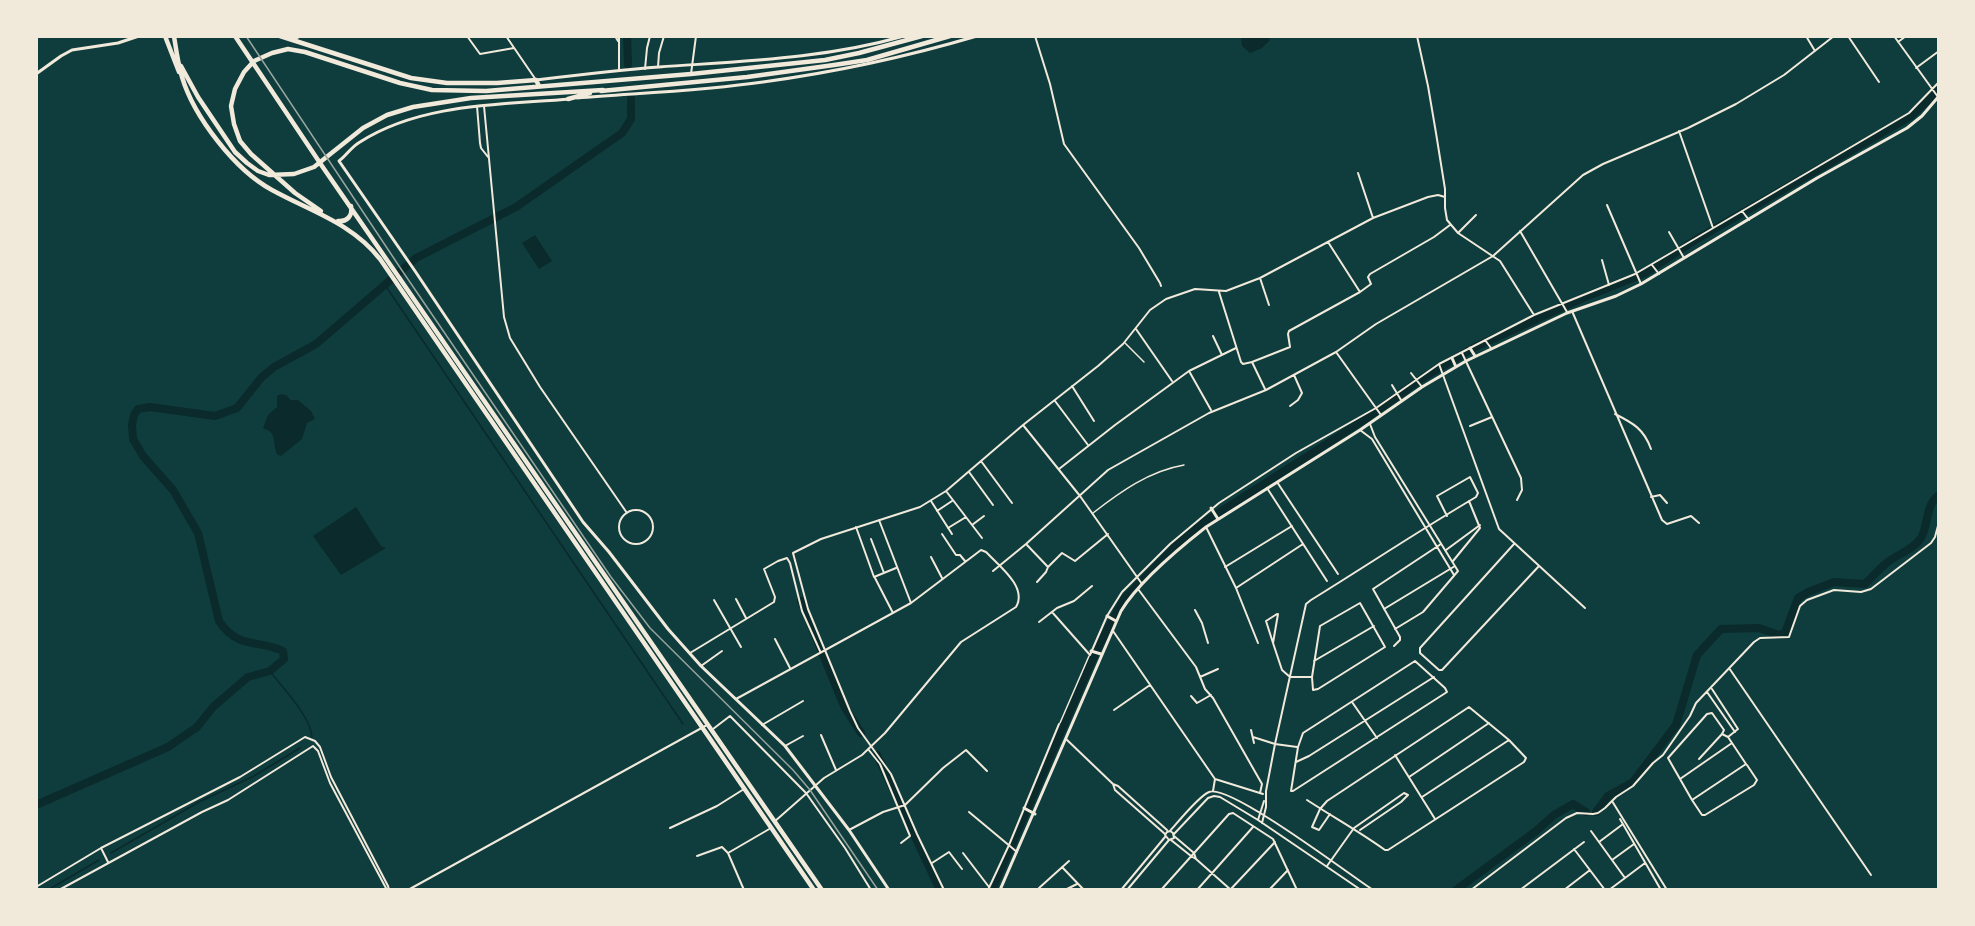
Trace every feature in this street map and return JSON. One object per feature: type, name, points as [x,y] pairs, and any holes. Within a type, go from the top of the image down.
[{"type":"highway","points":[[165,36],[173,60],[196,110],[234,160],[251,177],[270,189],[333,219],[343,221],[349,218],[352,211],[350,204]]},
{"type":"highway","points":[[174,36],[182,77]]},
{"type":"highway","points":[[235,36],[350,204],[392,273]]},
{"type":"highway","points":[[280,36],[411,78],[447,83],[533,80],[539,86]]},
{"type":"highway","points":[[822,890],[398,280],[370,246],[295,193],[240,141],[231,106],[235,89],[244,72],[254,61],[288,49],[400,83],[432,90],[486,91],[671,76],[825,60],[919,36]]},
{"type":"highway","points":[[179,61],[212,118],[236,152],[258,171],[269,175],[294,174],[314,167],[363,128],[387,115],[432,103],[471,98],[603,90],[619,92],[643,87],[747,77],[867,60],[950,36]]},
{"type":"highway","points":[[671,67],[671,76]]},
{"type":"highway","points":[[746,68],[747,77]]},
{"type":"highway","points":[[531,87],[533,80]]},
{"type":"highway","points":[[568,99],[603,90]]},
{"type":"highway","points":[[398,280],[702,729],[814,890]]},
{"type":"street","points":[[36,74],[72,50],[118,43],[140,36]]},
{"type":"street","points":[[293,40],[301,36]]},
{"type":"street","points":[[467,36],[480,54],[514,48]]},
{"type":"street","points":[[506,36],[531,73],[533,80]]},
{"type":"street","points":[[617,36],[620,71]]},
{"type":"street","points":[[645,69],[646,48],[650,36]]},
{"type":"street","points":[[658,68],[664,36]]},
{"type":"street","points":[[691,74],[696,36]]},
{"type":"street","points":[[533,80],[799,57],[862,47],[904,36]]},
{"type":"street","points":[[890,890],[816,784],[785,746],[701,666],[668,630],[609,552],[583,522],[339,160],[359,142],[382,130],[428,114],[477,106],[568,99],[619,92],[640,93],[748,84],[869,65],[977,36]]},
{"type":"street","points":[[1035,36],[1050,84],[1064,144],[1139,248],[1161,286]]},
{"type":"street","points":[[1417,36],[1428,86],[1446,216],[1450,225],[1458,233],[1493,256],[1505,267],[1534,315]]},
{"type":"street","points":[[1806,36],[1815,51]]},
{"type":"street","points":[[993,571],[1108,470],[1212,411],[1266,390],[1336,352],[1376,324],[1493,256],[1583,175],[1736,104],[1784,75],[1834,36]]},
{"type":"street","points":[[1848,36],[1879,82]]},
{"type":"street","points":[[1091,653],[1122,592],[1171,544],[1212,509],[1296,453],[1377,408],[1439,365],[1452,359],[1474,355],[1568,312],[1599,303],[1659,274],[1683,257],[1816,178],[1907,128],[1922,116],[1938,96],[1894,36]]},
{"type":"street","points":[[1898,42],[1906,36]]},
{"type":"street","points":[[1916,68],[1939,51]]},
{"type":"street","points":[[531,73],[533,80]]},
{"type":"street","points":[[747,77],[748,84]]},
{"type":"street","points":[[1000,890],[1066,739],[1100,654],[1113,630],[1115,620],[1142,583],[1176,550],[1218,518],[1360,430],[1421,386],[1455,365],[1470,348],[1534,315],[1654,267],[1713,228],[1909,113],[1939,82]]},
{"type":"street","points":[[477,106],[481,148],[488,158]]},
{"type":"street","points":[[484,106],[504,317],[510,338],[540,387],[627,513]]},
{"type":"street","points":[[1679,131],[1713,228]]},
{"type":"street","points":[[1358,173],[1373,218]]},
{"type":"street","points":[[822,650],[805,610],[793,553],[807,544],[912,510],[946,491],[1124,343],[1150,310],[1174,296],[1195,289],[1219,292],[1239,287],[1373,218],[1428,197],[1438,195],[1445,197]]},
{"type":"street","points":[[1607,205],[1640,283]]},
{"type":"street","points":[[1743,212],[1748,219]]},
{"type":"street","points":[[1458,233],[1476,215]]},
{"type":"street","points":[[1219,292],[1242,364],[1252,362],[1290,347],[1288,332],[1371,285],[1368,277],[1370,274],[1434,237],[1450,225]]},
{"type":"street","points":[[1520,231],[1568,312],[1651,497],[1665,523],[1691,516],[1699,523]]},
{"type":"street","points":[[1669,232],[1683,257]]},
{"type":"street","points":[[1328,242],[1360,292]]},
{"type":"street","points":[[1602,260],[1609,285]]},
{"type":"street","points":[[1654,267],[1659,274]]},
{"type":"street","points":[[1260,278],[1269,305]]},
{"type":"street","points":[[1513,327],[1516,334]]},
{"type":"street","points":[[1136,329],[1173,382]]},
{"type":"street","points":[[1213,336],[1222,355]]},
{"type":"street","points":[[1486,341],[1490,347]]},
{"type":"street","points":[[1059,469],[1189,371],[1236,348]]},
{"type":"street","points":[[1470,348],[1474,355]]},
{"type":"street","points":[[1336,352],[1381,415]]},
{"type":"street","points":[[1464,356],[1522,483],[1522,490],[1517,500]]},
{"type":"street","points":[[1452,359],[1455,365]]},
{"type":"street","points":[[1252,362],[1266,390]]},
{"type":"street","points":[[1439,365],[1499,529],[1585,608]]},
{"type":"street","points":[[1189,371],[1212,411]]},
{"type":"street","points":[[1411,373],[1421,386]]},
{"type":"street","points":[[1290,406],[1298,400],[1302,393],[1294,375]]},
{"type":"street","points":[[1392,385],[1402,401]]},
{"type":"street","points":[[1072,386],[1094,421]]},
{"type":"street","points":[[1055,401],[1089,446]]},
{"type":"street","points":[[1615,414],[1642,430],[1651,449]]},
{"type":"street","points":[[1470,426],[1492,417]]},
{"type":"street","points":[[1370,423],[1374,438],[1454,576]]},
{"type":"street","points":[[1023,425],[1093,513],[1142,583]]},
{"type":"street","points":[[1360,430],[1374,438],[1458,571],[1423,612],[1395,629]]},
{"type":"street","points":[[981,461],[1012,503]]},
{"type":"street","points":[[969,472],[993,505]]},
{"type":"street","points":[[1262,823],[1275,744],[1304,606],[1307,602],[1447,516],[1478,494],[1469,477],[1437,496],[1447,516]]},
{"type":"street","points":[[1277,482],[1338,574]]},
{"type":"street","points":[[1267,488],[1327,581]]},
{"type":"street","points":[[946,491],[982,538]]},
{"type":"street","points":[[1651,497],[1660,495],[1666,503]]},
{"type":"street","points":[[931,501],[952,534]]},
{"type":"street","points":[[937,511],[953,501]]},
{"type":"street","points":[[1453,561],[1479,531],[1480,525],[1469,501]]},
{"type":"street","points":[[1212,509],[1218,518]]},
{"type":"street","points":[[639,510],[650,517],[653,530],[647,541],[635,545],[623,539],[619,527],[620,520],[627,513],[639,510]]},
{"type":"street","points":[[972,525],[984,516]]},
{"type":"street","points":[[948,528],[966,517]]},
{"type":"street","points":[[879,520],[911,603]]},
{"type":"street","points":[[1471,890],[1566,818],[1574,814],[1598,813],[1633,786],[1664,754],[1696,704],[1757,639],[1789,637],[1800,606],[1807,600],[1834,590],[1861,592],[1871,589],[1931,543],[1939,522]]},
{"type":"street","points":[[1446,550],[1480,525]]},
{"type":"street","points":[[1225,567],[1292,526]]},
{"type":"street","points":[[856,527],[874,577],[893,613]]},
{"type":"street","points":[[1206,527],[1236,588],[1258,643]]},
{"type":"street","points":[[942,534],[957,556],[960,555],[965,561]]},
{"type":"street","points":[[1037,582],[1048,567],[1063,553],[1075,561],[1108,534]]},
{"type":"street","points":[[872,539],[884,573]]},
{"type":"street","points":[[1026,544],[1048,567]]},
{"type":"street","points":[[1171,544],[1176,550]]},
{"type":"street","points":[[1236,588],[1303,544]]},
{"type":"street","points":[[1394,646],[1400,639],[1373,589],[1441,544]]},
{"type":"street","points":[[1514,544],[1420,648],[1420,653],[1439,670],[1442,670],[1539,566]]},
{"type":"street","points":[[735,699],[911,603],[980,551],[984,550],[1012,580],[1018,591],[1018,605],[961,642],[885,733],[850,763],[816,784],[774,822]]},
{"type":"street","points":[[931,557],[942,578]]},
{"type":"street","points":[[690,653],[775,601],[764,569],[787,558],[805,610],[855,723],[880,764],[944,890]]},
{"type":"street","points":[[1384,609],[1455,566]]},
{"type":"street","points":[[874,577],[896,568]]},
{"type":"street","points":[[1039,622],[1060,607],[1074,601],[1092,586]]},
{"type":"street","points":[[1113,630],[1215,779],[1262,794],[1262,784],[1211,695],[1205,689],[1200,676],[1138,589]]},
{"type":"street","points":[[736,599],[746,618]]},
{"type":"street","points":[[714,600],[741,647]]},
{"type":"street","points":[[1360,603],[1374,626],[1385,648],[1316,690],[1312,689],[1320,627],[1360,603]]},
{"type":"street","points":[[1195,610],[1202,622],[1208,643]]},
{"type":"street","points":[[1052,612],[1091,653],[1100,654]]},
{"type":"street","points":[[1273,643],[1278,614],[1266,620],[1273,643],[1282,670],[1290,676],[1312,677]]},
{"type":"street","points":[[1108,616],[1115,620]]},
{"type":"street","points":[[1314,661],[1374,626]]},
{"type":"street","points":[[775,639],[790,668]]},
{"type":"street","points":[[701,666],[722,651]]},
{"type":"street","points":[[1415,661],[1434,677],[1447,692],[1291,791],[1302,734],[1415,661]]},
{"type":"street","points":[[1729,668],[1871,875]]},
{"type":"street","points":[[1200,676],[1218,669]]},
{"type":"street","points":[[1296,762],[1434,677]]},
{"type":"street","points":[[1114,710],[1150,685]]},
{"type":"street","points":[[1711,687],[1738,729],[1728,737]]},
{"type":"street","points":[[1707,692],[1735,732]]},
{"type":"street","points":[[1191,696],[1197,703],[1211,695]]},
{"type":"street","points":[[762,725],[803,700]]},
{"type":"street","points":[[1352,702],[1377,738]]},
{"type":"street","points":[[1307,800],[1320,809],[1330,814],[1359,831],[1387,850],[1526,760],[1509,740],[1473,709],[1468,708],[1327,801],[1320,809],[1311,825],[1317,830],[1320,829],[1330,814]]},
{"type":"street","points":[[1699,759],[1724,730],[1712,713],[1707,714],[1668,758],[1702,815],[1754,785],[1757,780],[1728,737],[1722,734]]},
{"type":"street","points":[[711,730],[731,717],[806,793],[871,890]]},
{"type":"street","points":[[1409,777],[1489,723]]},
{"type":"street","points":[[963,853],[988,888],[1010,846],[1059,724]]},
{"type":"street","points":[[408,890],[707,725]]},
{"type":"street","points":[[1251,730],[1254,743]]},
{"type":"street","points":[[821,735],[836,770]]},
{"type":"street","points":[[785,746],[803,736]]},
{"type":"street","points":[[36,887],[101,848],[240,777],[301,737],[312,739],[320,747],[331,777],[388,886],[388,890]]},
{"type":"street","points":[[1254,737],[1275,744],[1298,747]]},
{"type":"street","points":[[1066,739],[1113,784],[1115,790],[1165,836],[1196,859],[1231,890],[1275,842]]},
{"type":"street","points":[[1422,797],[1509,740]]},
{"type":"street","points":[[1680,780],[1732,743]]},
{"type":"street","points":[[59,890],[108,861],[228,800],[313,746],[318,752],[330,783],[388,890]]},
{"type":"street","points":[[870,747],[887,766],[901,806],[910,836],[901,843]]},
{"type":"street","points":[[849,830],[883,812],[901,806],[966,750],[987,771]]},
{"type":"street","points":[[1395,755],[1436,819]]},
{"type":"street","points":[[1692,800],[1746,764]]},
{"type":"street","points":[[1213,791],[1215,779]]},
{"type":"street","points":[[1113,784],[1118,785],[1194,853],[1196,859]]},
{"type":"street","points":[[670,828],[717,806],[744,789]]},
{"type":"street","points":[[1121,890],[1169,831],[1204,795],[1213,791],[1231,796],[1260,813],[1371,889]]},
{"type":"street","points":[[1326,866],[1354,828],[1397,797],[1407,793],[1407,798],[1359,831]]},
{"type":"street","points":[[1127,890],[1208,798],[1216,796],[1258,820],[1361,890]]},
{"type":"street","points":[[1397,797],[1401,802]]},
{"type":"street","points":[[1258,820],[1265,798]]},
{"type":"street","points":[[1612,801],[1667,890]]},
{"type":"street","points":[[1193,806],[1197,810]]},
{"type":"street","points":[[1025,809],[1034,814]]},
{"type":"street","points":[[1144,815],[1147,811]]},
{"type":"street","points":[[969,812],[1017,851]]},
{"type":"street","points":[[1161,890],[1231,813],[1270,836],[1297,890]]},
{"type":"street","points":[[1620,819],[1661,888],[1655,890]]},
{"type":"street","points":[[1363,820],[1367,825]]},
{"type":"street","points":[[1599,842],[1623,824]]},
{"type":"street","points":[[1197,890],[1254,826]]},
{"type":"street","points":[[728,853],[771,828]]},
{"type":"street","points":[[1591,831],[1625,878]]},
{"type":"street","points":[[1520,890],[1584,842]]},
{"type":"street","points":[[1612,860],[1634,844]]},
{"type":"street","points":[[697,856],[722,847],[728,853],[744,890]]},
{"type":"street","points":[[101,848],[108,861]]},
{"type":"street","points":[[1574,849],[1605,890]]},
{"type":"street","points":[[932,863],[949,852],[962,869]]},
{"type":"street","points":[[1039,888],[1069,861]]},
{"type":"street","points":[[1609,890],[1646,863]]},
{"type":"street","points":[[1062,867],[1084,890]]},
{"type":"street","points":[[1269,890],[1288,870]]},
{"type":"street","points":[[1564,890],[1590,870]]},
{"type":"street","points":[[1132,875],[1136,878]]},
{"type":"street","points":[[1065,890],[1077,884]]},
{"type":"street","points":[[1526,885],[1530,890]]},
{"type":"lane","points":[[1124,343],[1144,362]]},
{"type":"lane","points":[[1093,513],[1134,484],[1165,469],[1184,465]]},
{"type":"lane","points":[[1059,724],[1091,653]]},
{"type":"water","points":[[1241,36],[1268,36],[1270,40],[1262,48],[1250,53],[1242,46]]},
{"type":"water","points":[[535,235],[552,261],[539,269],[522,243]]},
{"type":"water","points":[[281,394],[291,400],[298,400],[311,411],[315,419],[307,423],[302,439],[281,456],[277,454],[273,435],[263,428],[268,415],[277,407],[277,396]]},
{"type":"water","points":[[356,507],[381,546],[386,548],[341,575],[313,536]]},
{"type":"waterway","points":[[627,36],[628,64]]},
{"type":"waterway","points":[[992,890],[1098,647],[1124,599],[1177,545],[1204,522],[1364,420],[1424,377],[1475,347],[1585,297],[1645,273],[1697,239],[1911,116],[1939,90]]},
{"type":"waterway","points":[[36,805],[168,747],[197,727],[213,707],[248,677],[270,671],[284,659],[283,651],[241,640],[226,630],[219,621],[198,533],[173,490],[143,456],[133,439],[132,425],[138,409],[150,407],[215,416],[237,408],[261,378],[274,367],[316,344],[416,258],[516,207],[622,133],[631,119],[631,99]]},
{"type":"waterway","points":[[385,285],[683,724]]},
{"type":"waterway","points":[[1596,812],[1608,796],[1633,782],[1676,725],[1697,655],[1721,629],[1759,628],[1779,635],[1785,633],[1798,598],[1808,592],[1834,582],[1865,584],[1889,561],[1918,542],[1923,533],[1931,504],[1939,495]]},
{"type":"waterway","points":[[801,601],[844,706],[861,733]]},
{"type":"waterway","points":[[270,671],[301,711],[312,737]]},
{"type":"waterway","points":[[111,853],[199,802],[254,776],[300,748]]},
{"type":"waterway","points":[[877,755],[940,890]]},
{"type":"waterway","points":[[1456,890],[1554,815],[1573,804],[1586,812]]},
{"type":"waterway","points":[[48,890],[99,860]]},
{"type":"railway","points":[[246,36],[401,269],[611,577],[650,628],[793,770],[810,790],[878,890]]}]
